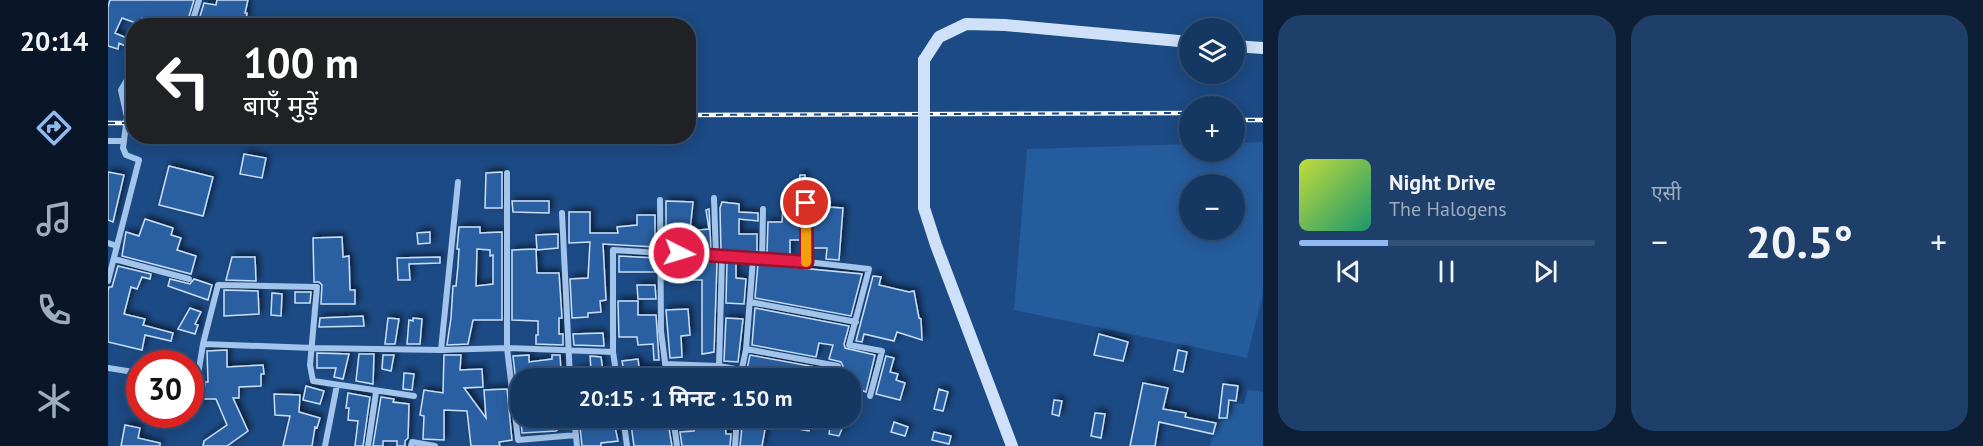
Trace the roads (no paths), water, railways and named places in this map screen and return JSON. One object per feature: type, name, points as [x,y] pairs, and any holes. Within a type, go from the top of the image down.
[{"type":"main road","points":[[1012,446],[924,208],[924,60],[939,37],[966,24],[1005,25],[1179,41]]},
{"type":"main road","points":[[1245,47],[1263,48]]},
{"type":"street","points":[[193,18],[198,0]]},
{"type":"street","points":[[126,82],[121,90],[126,112]]},
{"type":"street","points":[[108,281],[139,160],[126,155],[123,148],[126,125]]},
{"type":"street","points":[[108,141],[124,141]]},
{"type":"street","points":[[507,173],[507,348],[518,440],[576,435]]},
{"type":"street","points":[[441,350],[458,182]]},
{"type":"street","points":[[714,198],[719,257],[719,366]]},
{"type":"street","points":[[660,200],[661,331],[666,368]]},
{"type":"street","points":[[806,203],[807,262]]},
{"type":"street","points":[[762,260],[763,209]]},
{"type":"street","points":[[562,213],[569,368]]},
{"type":"street","points":[[108,243],[117,246]]},
{"type":"street","points":[[616,368],[614,250],[807,262],[869,269],[849,345],[882,351],[870,396]]},
{"type":"street","points":[[114,259],[189,279]]},
{"type":"street","points":[[741,368],[746,349],[753,259]]},
{"type":"street","points":[[202,350],[218,285],[317,287],[310,365],[313,381],[414,396]]},
{"type":"street","points":[[750,302],[856,322]]},
{"type":"street","points":[[203,344],[441,350],[507,348],[614,352]]},
{"type":"street","points":[[746,349],[838,366]]},
{"type":"street","points":[[665,364],[730,368]]},
{"type":"street","points":[[108,368],[126,371]]},
{"type":"street","points":[[324,446],[337,385]]},
{"type":"street","points":[[368,446],[376,392]]},
{"type":"street","points":[[575,428],[577,446]]},
{"type":"street","points":[[625,428],[627,446]]},
{"type":"street","points":[[675,428],[677,446]]},
{"type":"street","points":[[735,446],[736,428]]},
{"type":"street","points":[[411,446],[412,442],[435,446]]},
{"type":"railway","points":[[696,115],[1179,113]]},
{"type":"railway","points":[[1245,120],[1263,120]]},
{"type":"railway","points":[[108,123],[126,123]]}]
